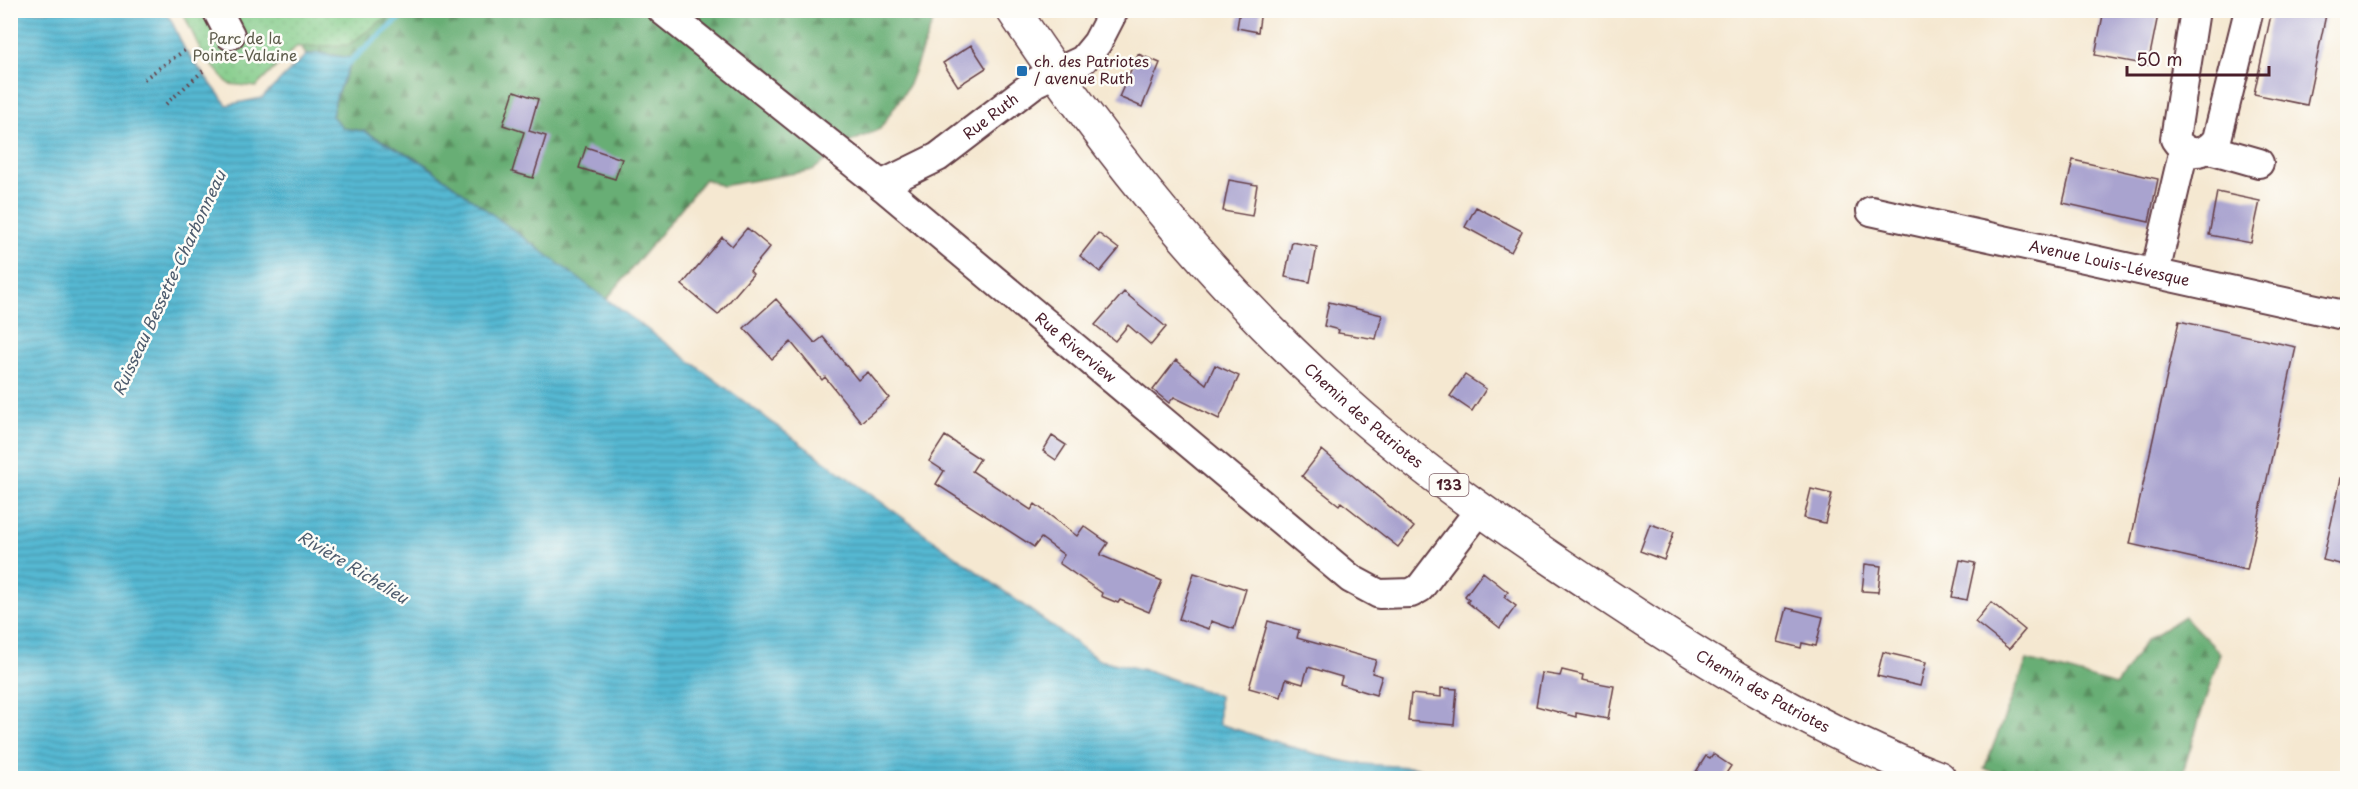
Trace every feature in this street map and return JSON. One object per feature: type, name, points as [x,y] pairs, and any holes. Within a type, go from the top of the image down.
[{"type":"main road","name":"Chemin des Patriotes","points":[[1013,10],[1055,73],[1151,196],[1270,330],[1333,392],[1381,433],[1480,508],[1584,580],[1735,678],[1846,737],[1939,778]]},
{"type":"street","name":"Rue Riverview","points":[[662,10],[882,185],[1342,572],[1366,589],[1379,594],[1397,595],[1411,593],[1420,588],[1480,508]]},
{"type":"street","name":"Rue Ruth","points":[[882,185],[938,157],[1036,82],[1083,60],[1091,52],[1114,10]]},
{"type":"street","points":[[2195,10],[2175,139],[2197,149],[2259,162]]},
{"type":"street","points":[[2155,273],[2197,149],[2217,138],[2249,10]]},
{"type":"street","name":"Avenue Louis-Lévesque","points":[[1871,211],[2348,316]]},
{"type":"path","points":[[144,79],[185,50]]},
{"type":"path","points":[[166,104],[203,71]]},
{"type":"green space","name":"Parc de la Pointe-Valaine","points":[[182,11],[395,11],[348,45],[296,47],[256,87],[229,84],[203,55]]},
{"type":"green space","points":[[286,11],[937,11],[908,87],[880,129],[848,143],[813,170],[722,186],[705,179],[606,300],[422,162],[364,131],[343,128],[332,116],[337,94],[353,58],[318,53],[306,55],[289,27]]},
{"type":"green space","points":[[2184,616],[2220,653],[2181,778],[2017,778],[1984,769],[2027,660],[2116,685],[2146,640]]},
{"type":"water","name":"Rivière Richelieu","points":[[10,11],[164,11],[171,20],[185,50],[227,105],[262,98],[306,55],[318,53],[353,58],[337,94],[332,116],[343,128],[364,131],[422,162],[804,446],[1099,660],[1150,671],[1219,696],[1219,724],[1339,760],[1423,769],[1452,778],[11,778]]},
{"type":"building","points":[[1240,10],[1261,10],[1258,32],[1237,28]]},
{"type":"building","points":[[2104,10],[2159,10],[2148,65],[2095,55]]},
{"type":"building","points":[[2272,10],[2327,10],[2307,105],[2254,94]]},
{"type":"building","points":[[971,45],[986,68],[958,86],[943,63]]},
{"type":"building","points":[[1138,54],[1160,63],[1142,107],[1119,97]]},
{"type":"building","points":[[514,91],[538,99],[529,131],[546,136],[533,178],[512,172],[524,132],[503,125]]},
{"type":"building","points":[[586,147],[622,159],[615,179],[579,168]]},
{"type":"building","points":[[2073,160],[2158,179],[2149,222],[2063,203]]},
{"type":"building","points":[[1229,180],[1257,185],[1252,216],[1223,211]]},
{"type":"building","points":[[2217,192],[2260,201],[2251,243],[2209,235]]},
{"type":"building","points":[[1476,207],[1522,231],[1511,252],[1465,227]]},
{"type":"building","points":[[747,228],[770,247],[750,271],[753,274],[718,315],[682,285],[722,237],[732,246]]},
{"type":"building","points":[[1098,233],[1119,249],[1100,272],[1080,256]]},
{"type":"building","points":[[1292,242],[1317,247],[1310,282],[1285,277]]},
{"type":"building","points":[[1124,292],[1166,327],[1151,345],[1128,325],[1115,341],[1095,325]]},
{"type":"building","points":[[776,299],[815,343],[823,337],[858,380],[868,372],[889,398],[861,422],[825,377],[822,380],[791,342],[772,359],[744,328]]},
{"type":"building","points":[[1329,302],[1382,315],[1376,339],[1338,333],[1339,330],[1324,326]]},
{"type":"building","points":[[2179,321],[2296,347],[2247,570],[2130,544]]},
{"type":"building","points":[[1176,360],[1206,384],[1215,365],[1239,376],[1219,419],[1174,397],[1169,403],[1153,390]]},
{"type":"building","points":[[1465,375],[1486,389],[1472,411],[1450,396]]},
{"type":"building","points":[[945,436],[980,459],[972,471],[1031,510],[1035,504],[1077,536],[1084,526],[1108,543],[1100,555],[1162,581],[1149,612],[1120,600],[1118,603],[1101,596],[1102,593],[1059,563],[1064,555],[1041,538],[1034,547],[936,484],[944,471],[929,461]]},
{"type":"building","points":[[1052,436],[1066,445],[1056,460],[1043,451]]},
{"type":"building","points":[[1322,450],[1414,527],[1398,547],[1341,502],[1339,505],[1302,476]]},
{"type":"building","points":[[2341,478],[2348,479],[2348,566],[2323,560]]},
{"type":"building","points":[[1811,489],[1832,494],[1825,523],[1804,518]]},
{"type":"building","points":[[1650,524],[1674,532],[1664,560],[1640,551]]},
{"type":"building","points":[[1960,560],[1975,563],[1967,600],[1952,597]]},
{"type":"building","points":[[1865,564],[1881,566],[1878,592],[1862,591]]},
{"type":"building","points":[[1483,572],[1508,592],[1504,597],[1516,606],[1500,628],[1467,602],[1469,600],[1465,596]]},
{"type":"building","points":[[1194,573],[1246,589],[1234,629],[1211,621],[1209,629],[1179,619]]},
{"type":"building","points":[[1991,602],[2025,630],[2009,649],[1975,622]]},
{"type":"building","points":[[1787,608],[1823,617],[1816,646],[1802,643],[1801,648],[1778,642]]},
{"type":"building","points":[[1268,621],[1299,630],[1297,638],[1376,660],[1372,673],[1382,676],[1376,695],[1340,684],[1342,677],[1308,667],[1303,684],[1286,679],[1281,697],[1249,688]]},
{"type":"building","points":[[1883,652],[1926,662],[1920,686],[1877,676]]},
{"type":"building","points":[[1562,670],[1583,675],[1582,680],[1614,686],[1608,719],[1576,713],[1576,717],[1536,706],[1542,673],[1560,676]]},
{"type":"building","points":[[1441,688],[1457,689],[1454,725],[1408,721],[1411,694],[1441,697]]},
{"type":"building","points":[[1713,754],[1731,766],[1723,778],[1692,778],[1706,756],[1710,758]]},
{"type":"waterway","name":"Ruisseau Bessette-Charbonneau","points":[[348,63],[409,10]]},
{"type":"place","name":"ch. des Patriotes / avenue Ruth","points":[[1022,71]]}]
